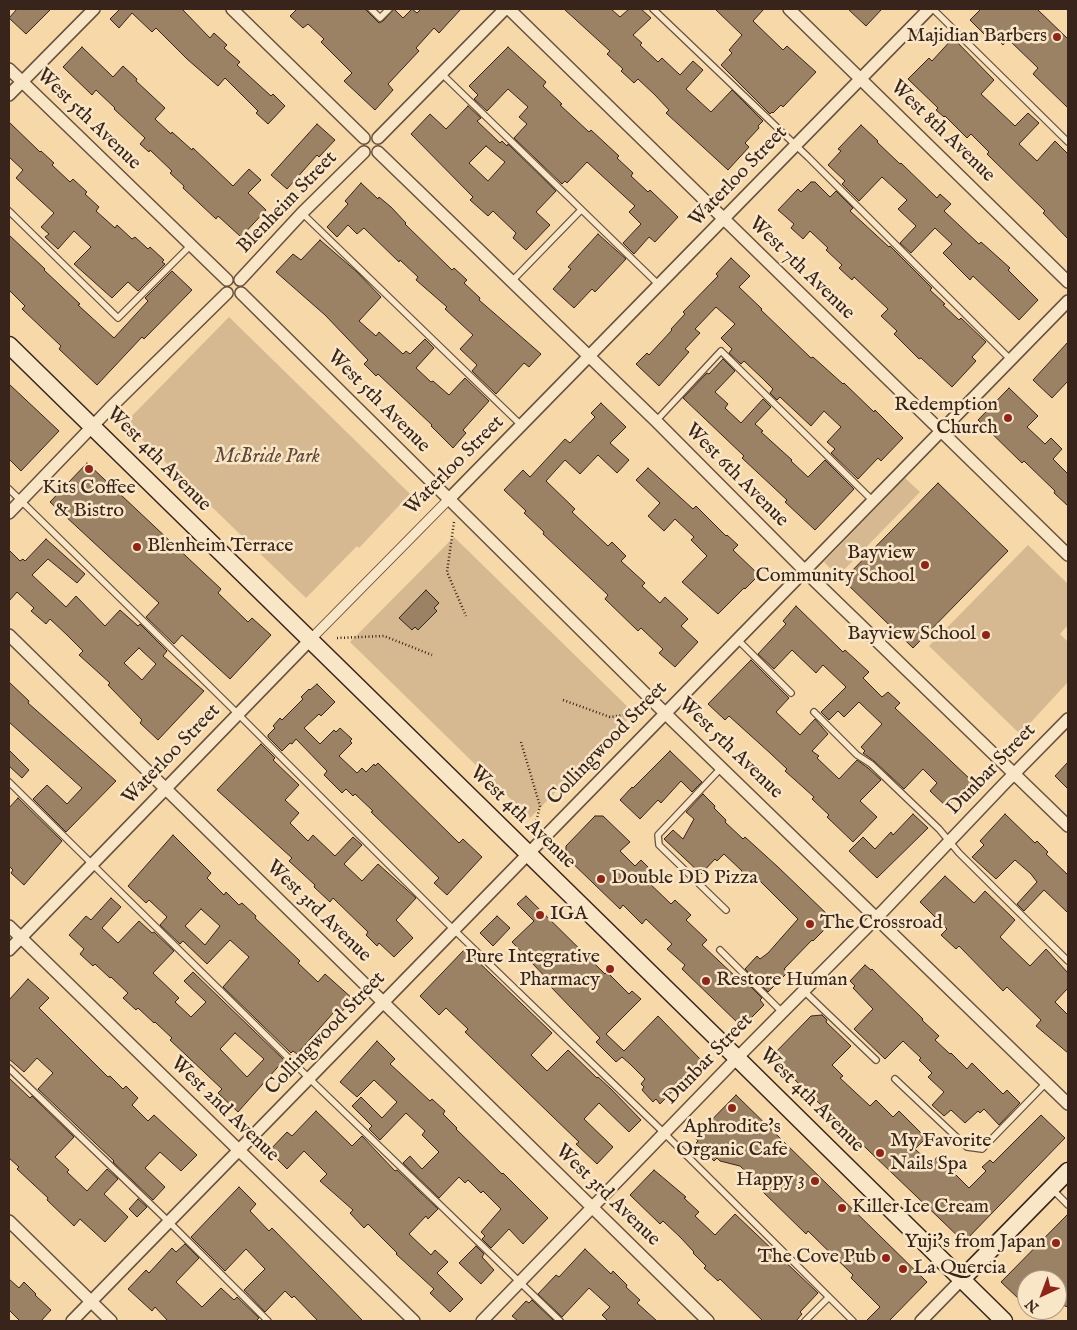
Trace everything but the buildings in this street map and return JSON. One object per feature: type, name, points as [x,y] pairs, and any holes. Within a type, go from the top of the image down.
[{"type":"main road","name":"West 4th Avenue","points":[[9,345],[1004,1321]]},
{"type":"main road","points":[[961,1280],[1068,1171]]},
{"type":"street","points":[[9,95],[94,9]]},
{"type":"street","points":[[232,9],[364,138]]},
{"type":"street","points":[[378,138],[507,9]]},
{"type":"street","name":"West 7th Avenue","points":[[507,9],[1068,555]]},
{"type":"street","name":"West 8th Avenue","points":[[789,9],[1068,282]]},
{"type":"street","name":"Waterloo Street","points":[[9,950],[310,640],[931,9]]},
{"type":"street","name":"West 5th Avenue","points":[[9,69],[227,280]]},
{"type":"street","points":[[364,138],[372,136],[378,138]]},
{"type":"street","points":[[364,138],[361,147],[364,152],[370,155],[378,152],[381,146],[378,138]]},
{"type":"street","name":"Blenheim Street","points":[[240,280],[302,213],[364,152]]},
{"type":"street","name":"West 6th Avenue","points":[[378,152],[656,421],[805,570],[1068,826]]},
{"type":"street","points":[[234,277],[240,280],[243,286],[241,293],[234,296],[227,293],[225,287],[227,280],[234,277]]},
{"type":"street","points":[[9,513],[93,426],[227,293]]},
{"type":"street","name":"West 5th Avenue","points":[[241,293],[665,712],[1068,1104]]},
{"type":"street","name":"Collingwood Street","points":[[72,1321],[1068,301]]},
{"type":"street","name":"West 3rd Avenue","points":[[9,635],[708,1321]]},
{"type":"street","name":"Dunbar Street","points":[[482,1321],[1068,719]]},
{"type":"street","name":"West 2nd Avenue","points":[[9,926],[414,1321]]},
{"type":"street","points":[[9,1221],[111,1321]]},
{"type":"street","points":[[921,1321],[961,1280]]},
{"type":"lane","points":[[371,9],[380,18],[389,9]]},
{"type":"lane","points":[[653,9],[796,146],[1011,360]]},
{"type":"lane","points":[[931,9],[1068,142]]},
{"type":"lane","points":[[441,73],[659,285]]},
{"type":"lane","points":[[512,281],[581,210]]},
{"type":"lane","points":[[9,211],[118,318],[191,245]]},
{"type":"lane","points":[[302,213],[521,425]]},
{"type":"lane","points":[[656,421],[721,351],[873,501]]},
{"type":"lane","points":[[9,489],[454,930],[664,1133],[853,1321]]},
{"type":"lane","points":[[737,639],[792,693]]},
{"type":"lane","points":[[814,712],[857,755],[872,764],[939,829],[959,853],[1068,961]]},
{"type":"lane","points":[[722,767],[658,835],[659,845],[726,910]]},
{"type":"lane","points":[[9,782],[310,1079],[560,1321]]},
{"type":"lane","points":[[720,950],[782,1012]]},
{"type":"lane","points":[[804,991],[876,1060]]},
{"type":"lane","points":[[9,1068],[169,1222],[268,1321]]},
{"type":"lane","points":[[896,1079],[967,1147],[982,1149],[1046,1083]]},
{"type":"lane","points":[[1051,1188],[1068,1205]]},
{"type":"lane","points":[[805,1321],[829,1297]]},
{"type":"path","points":[[454,519],[447,572],[466,616]]},
{"type":"path","points":[[336,638],[384,636],[432,655]]},
{"type":"path","points":[[564,700],[610,717],[651,712]]},
{"type":"path","points":[[521,742],[540,806],[534,831]]},
{"type":"green space","name":"McBride Park","points":[[229,317],[410,494],[359,548],[357,546],[306,598],[125,423]]},
{"type":"green space","points":[[905,478],[920,492],[838,576],[824,562]]},
{"type":"green space","points":[[454,537],[634,713],[530,818],[350,642]]},
{"type":"green space","points":[[1028,545],[1068,584],[1068,625],[1060,634],[1068,642],[1068,682],[1020,734],[929,646]]},
{"type":"place","name":"Majidian Barbers","points":[[1057,37]]},
{"type":"place","name":"Redemption Church","points":[[1008,418]]},
{"type":"place","name":"Kits Coffee & Bistro","points":[[89,469]]},
{"type":"place","name":"Blenheim Terrace","points":[[137,547]]},
{"type":"place","name":"Bayview Community School","points":[[925,565]]},
{"type":"place","name":"Bayview School","points":[[986,635]]},
{"type":"place","name":"Double DD Pizza","points":[[601,879]]},
{"type":"place","name":"IGA","points":[[540,915]]},
{"type":"place","name":"The Crossroad","points":[[810,924]]},
{"type":"place","name":"Pure Integrative Pharmacy","points":[[610,969]]},
{"type":"place","name":"Restore Human","points":[[706,981]]},
{"type":"place","name":"Aphrodite's Organic Cafe","points":[[732,1108]]},
{"type":"place","name":"My Favorite Nails Spa","points":[[880,1153]]},
{"type":"place","name":"Happy 3","points":[[815,1181]]},
{"type":"place","name":"Killer Ice Cream","points":[[842,1208]]},
{"type":"place","name":"Yuji's from Japan","points":[[1056,1243]]},
{"type":"place","name":"The Cove Pub","points":[[886,1258]]},
{"type":"place","name":"La Quercia","points":[[903,1269]]}]
